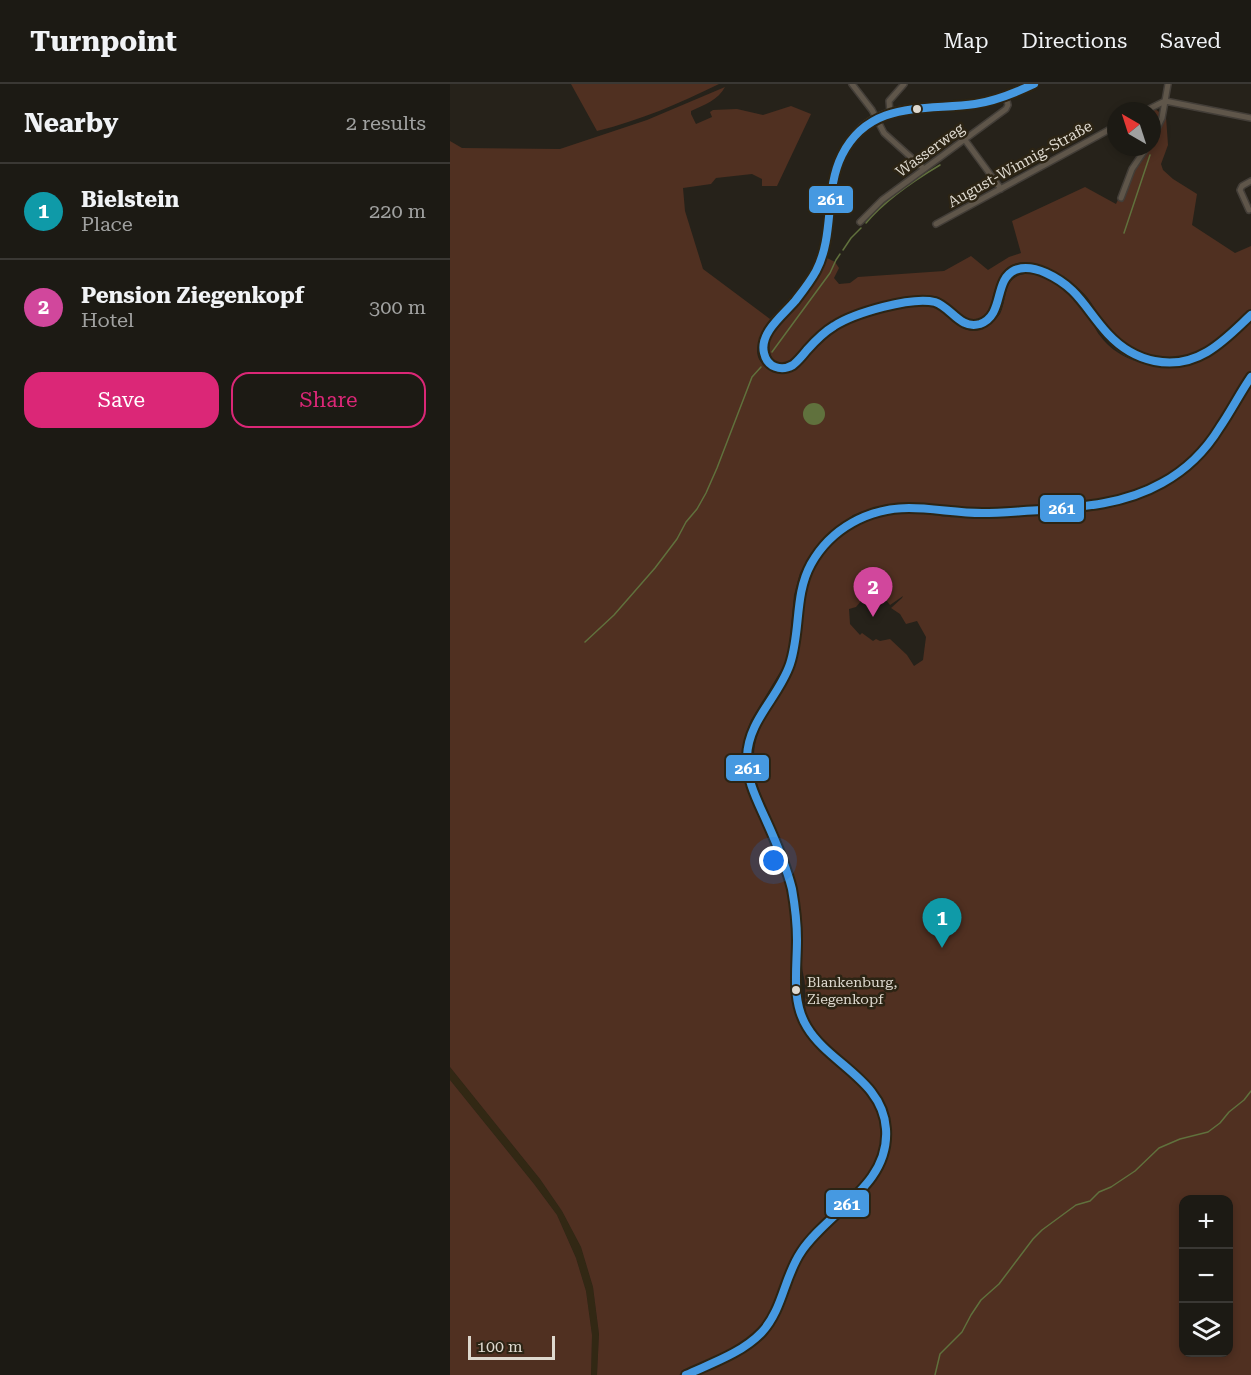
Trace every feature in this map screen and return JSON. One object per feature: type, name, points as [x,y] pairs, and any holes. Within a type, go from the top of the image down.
[{"type":"main road","points":[[1034,84],[1006,97],[976,104],[890,112],[876,117],[863,126],[852,138],[839,161],[831,188],[826,246],[820,265],[808,284],[766,337],[764,344],[768,363],[785,368],[795,363],[825,333],[845,320],[906,303],[922,300],[933,301],[946,308],[965,324],[974,325],[984,322],[995,312],[1007,276],[1022,268],[1045,272],[1068,285],[1113,341],[1130,353],[1147,360],[1184,361],[1200,355],[1220,343],[1251,315]]},
{"type":"main road","points":[[686,1375],[744,1347],[762,1333],[776,1313],[794,1266],[804,1248],[868,1183],[880,1166],[885,1149],[887,1131],[881,1105],[858,1077],[819,1044],[807,1028],[801,1014],[796,990],[797,930],[793,893],[783,860],[753,792],[748,772],[747,752],[752,730],[786,675],[791,662],[801,588],[814,558],[829,539],[845,526],[863,516],[884,510],[915,508],[966,513],[1020,511],[1098,505],[1136,496],[1168,479],[1196,457],[1213,437],[1251,377]]},
{"type":"street","points":[[852,84],[872,110],[884,133],[924,169]]},
{"type":"street","points":[[890,112],[889,101],[904,84]]},
{"type":"street","points":[[1161,120],[1168,84]]},
{"type":"street","name":"Wasserweg","points":[[860,222],[882,200],[1006,109],[1008,105],[1006,97]]},
{"type":"street","points":[[1161,103],[1165,101],[1251,118]]},
{"type":"street","name":"August-Winnig-Straße","points":[[936,224],[1107,131]]},
{"type":"street","points":[[965,140],[1001,189]]},
{"type":"street","points":[[1121,198],[1132,169],[1141,156]]},
{"type":"street","points":[[1249,210],[1240,190],[1242,186],[1251,181]]},
{"type":"shaded area","points":[[571,84],[719,84],[659,111],[597,131]]},
{"type":"shaded area","points":[[725,87],[715,99],[691,111],[696,124],[712,117],[710,112],[713,110],[737,109],[763,115],[791,106],[811,114],[777,186],[762,186],[762,179],[752,174],[716,178],[711,184],[683,188],[685,211],[703,269],[770,319],[791,297],[793,298],[770,322],[759,342],[757,352],[760,361],[772,371],[784,372],[792,369],[818,343],[844,325],[869,315],[912,305],[932,306],[959,326],[971,331],[978,330],[990,324],[1000,314],[1008,287],[1015,278],[1020,275],[1036,274],[1055,282],[1069,293],[1110,347],[1135,361],[1149,365],[1179,366],[1205,358],[1223,346],[1251,321],[1251,371],[1238,387],[1221,418],[1202,445],[1185,462],[1156,482],[1134,492],[1111,499],[1087,502],[968,509],[906,503],[884,505],[853,515],[826,536],[811,554],[800,573],[794,595],[789,648],[785,664],[751,720],[745,736],[742,754],[743,772],[747,789],[784,878],[793,927],[793,991],[803,1027],[817,1046],[843,1069],[877,1106],[882,1122],[882,1148],[872,1171],[860,1186],[813,1232],[772,1312],[754,1335],[736,1347],[679,1375],[597,1375],[599,1334],[593,1287],[581,1247],[562,1211],[540,1179],[450,1067],[450,141],[462,148],[560,149],[647,120]]},
{"type":"shaded area","points":[[1161,113],[1166,117],[1168,145],[1161,164],[1163,170],[1173,179],[1197,194],[1192,225],[1235,253],[1251,246],[1251,309],[1229,330],[1206,347],[1182,356],[1157,357],[1133,350],[1113,335],[1087,297],[1068,280],[1046,267],[1020,263],[1013,264],[1003,272],[996,285],[991,308],[980,318],[965,318],[945,301],[934,296],[902,298],[839,318],[821,330],[798,354],[784,363],[775,362],[770,354],[771,337],[809,289],[827,258],[835,262],[839,268],[834,278],[839,284],[850,283],[858,277],[944,271],[971,256],[988,270],[1009,257],[1021,253],[1012,221],[1085,187],[1116,204],[1139,156],[1161,156]]},
{"type":"shaded area","points":[[1251,386],[1251,1375],[696,1375],[742,1354],[766,1336],[779,1317],[803,1257],[815,1241],[873,1184],[884,1168],[890,1150],[891,1129],[887,1110],[879,1094],[869,1082],[819,1037],[807,1018],[802,968],[802,928],[795,882],[760,793],[754,770],[754,754],[760,729],[792,674],[796,662],[806,591],[814,569],[831,545],[842,535],[880,515],[909,512],[968,518],[1067,512],[1099,509],[1145,497],[1181,476],[1207,452]],"holes":[[[868,593],[886,600],[890,605],[903,596],[891,608],[900,614],[906,624],[917,621],[926,637],[923,660],[914,666],[907,655],[890,639],[873,641],[862,633],[860,635],[850,624],[849,609],[856,607]]]},
{"type":"shaded area","points":[[814,403],[822,406],[825,414],[822,422],[814,425],[806,422],[803,414],[806,406]]},
{"type":"shaded area","points":[[450,1067],[540,1179],[562,1211],[581,1247],[593,1287],[599,1334],[597,1375],[591,1375],[592,1335],[586,1291],[576,1258],[557,1215],[450,1080]]},
{"type":"shaded area","points":[[450,1080],[557,1215],[576,1258],[586,1291],[592,1335],[591,1375],[450,1375]]},
{"type":"waterway","points":[[1124,233],[1150,156]]},
{"type":"waterway","points":[[866,223],[900,191],[940,165]]},
{"type":"waterway","points":[[843,250],[861,228]]},
{"type":"waterway","points":[[772,352],[830,273],[840,254]]},
{"type":"waterway","points":[[585,642],[614,615],[655,568],[697,509],[717,468],[752,377],[761,367]]},
{"type":"waterway","points":[[935,1375],[940,1354],[962,1332],[981,1300],[999,1284],[1042,1230],[1076,1205],[1090,1201],[1099,1192],[1135,1171],[1159,1148],[1180,1139],[1208,1132],[1251,1091]]},
{"type":"transit line","name":"261","points":[[1034,84],[983,103],[918,109],[883,117],[867,125],[854,137],[836,169],[822,257],[806,287],[768,331],[763,346],[768,362],[779,368],[793,365],[816,340],[843,321],[869,311],[912,301],[935,302],[967,324],[980,324],[988,320],[993,313],[1008,275],[1023,268],[1042,272],[1066,285],[1118,344],[1154,361],[1181,362],[1207,352],[1251,315]]},
{"type":"transit line","name":"261","points":[[686,1375],[736,1352],[762,1332],[775,1313],[801,1252],[868,1182],[885,1149],[886,1129],[883,1112],[875,1098],[865,1085],[817,1040],[802,1017],[797,996],[797,927],[792,889],[748,773],[747,757],[753,732],[790,664],[796,639],[802,588],[811,564],[819,551],[840,530],[852,522],[880,512],[909,508],[982,513],[1057,509],[1119,500],[1148,490],[1179,472],[1202,451],[1251,377]]},
{"type":"place","name":"Pension Ziegenkopf","points":[[873,617]]},
{"type":"place","name":"Bielstein","points":[[942,948]]},
{"type":"place","name":"Blankenburg, Ziegenkopf","points":[[796,990]]}]
